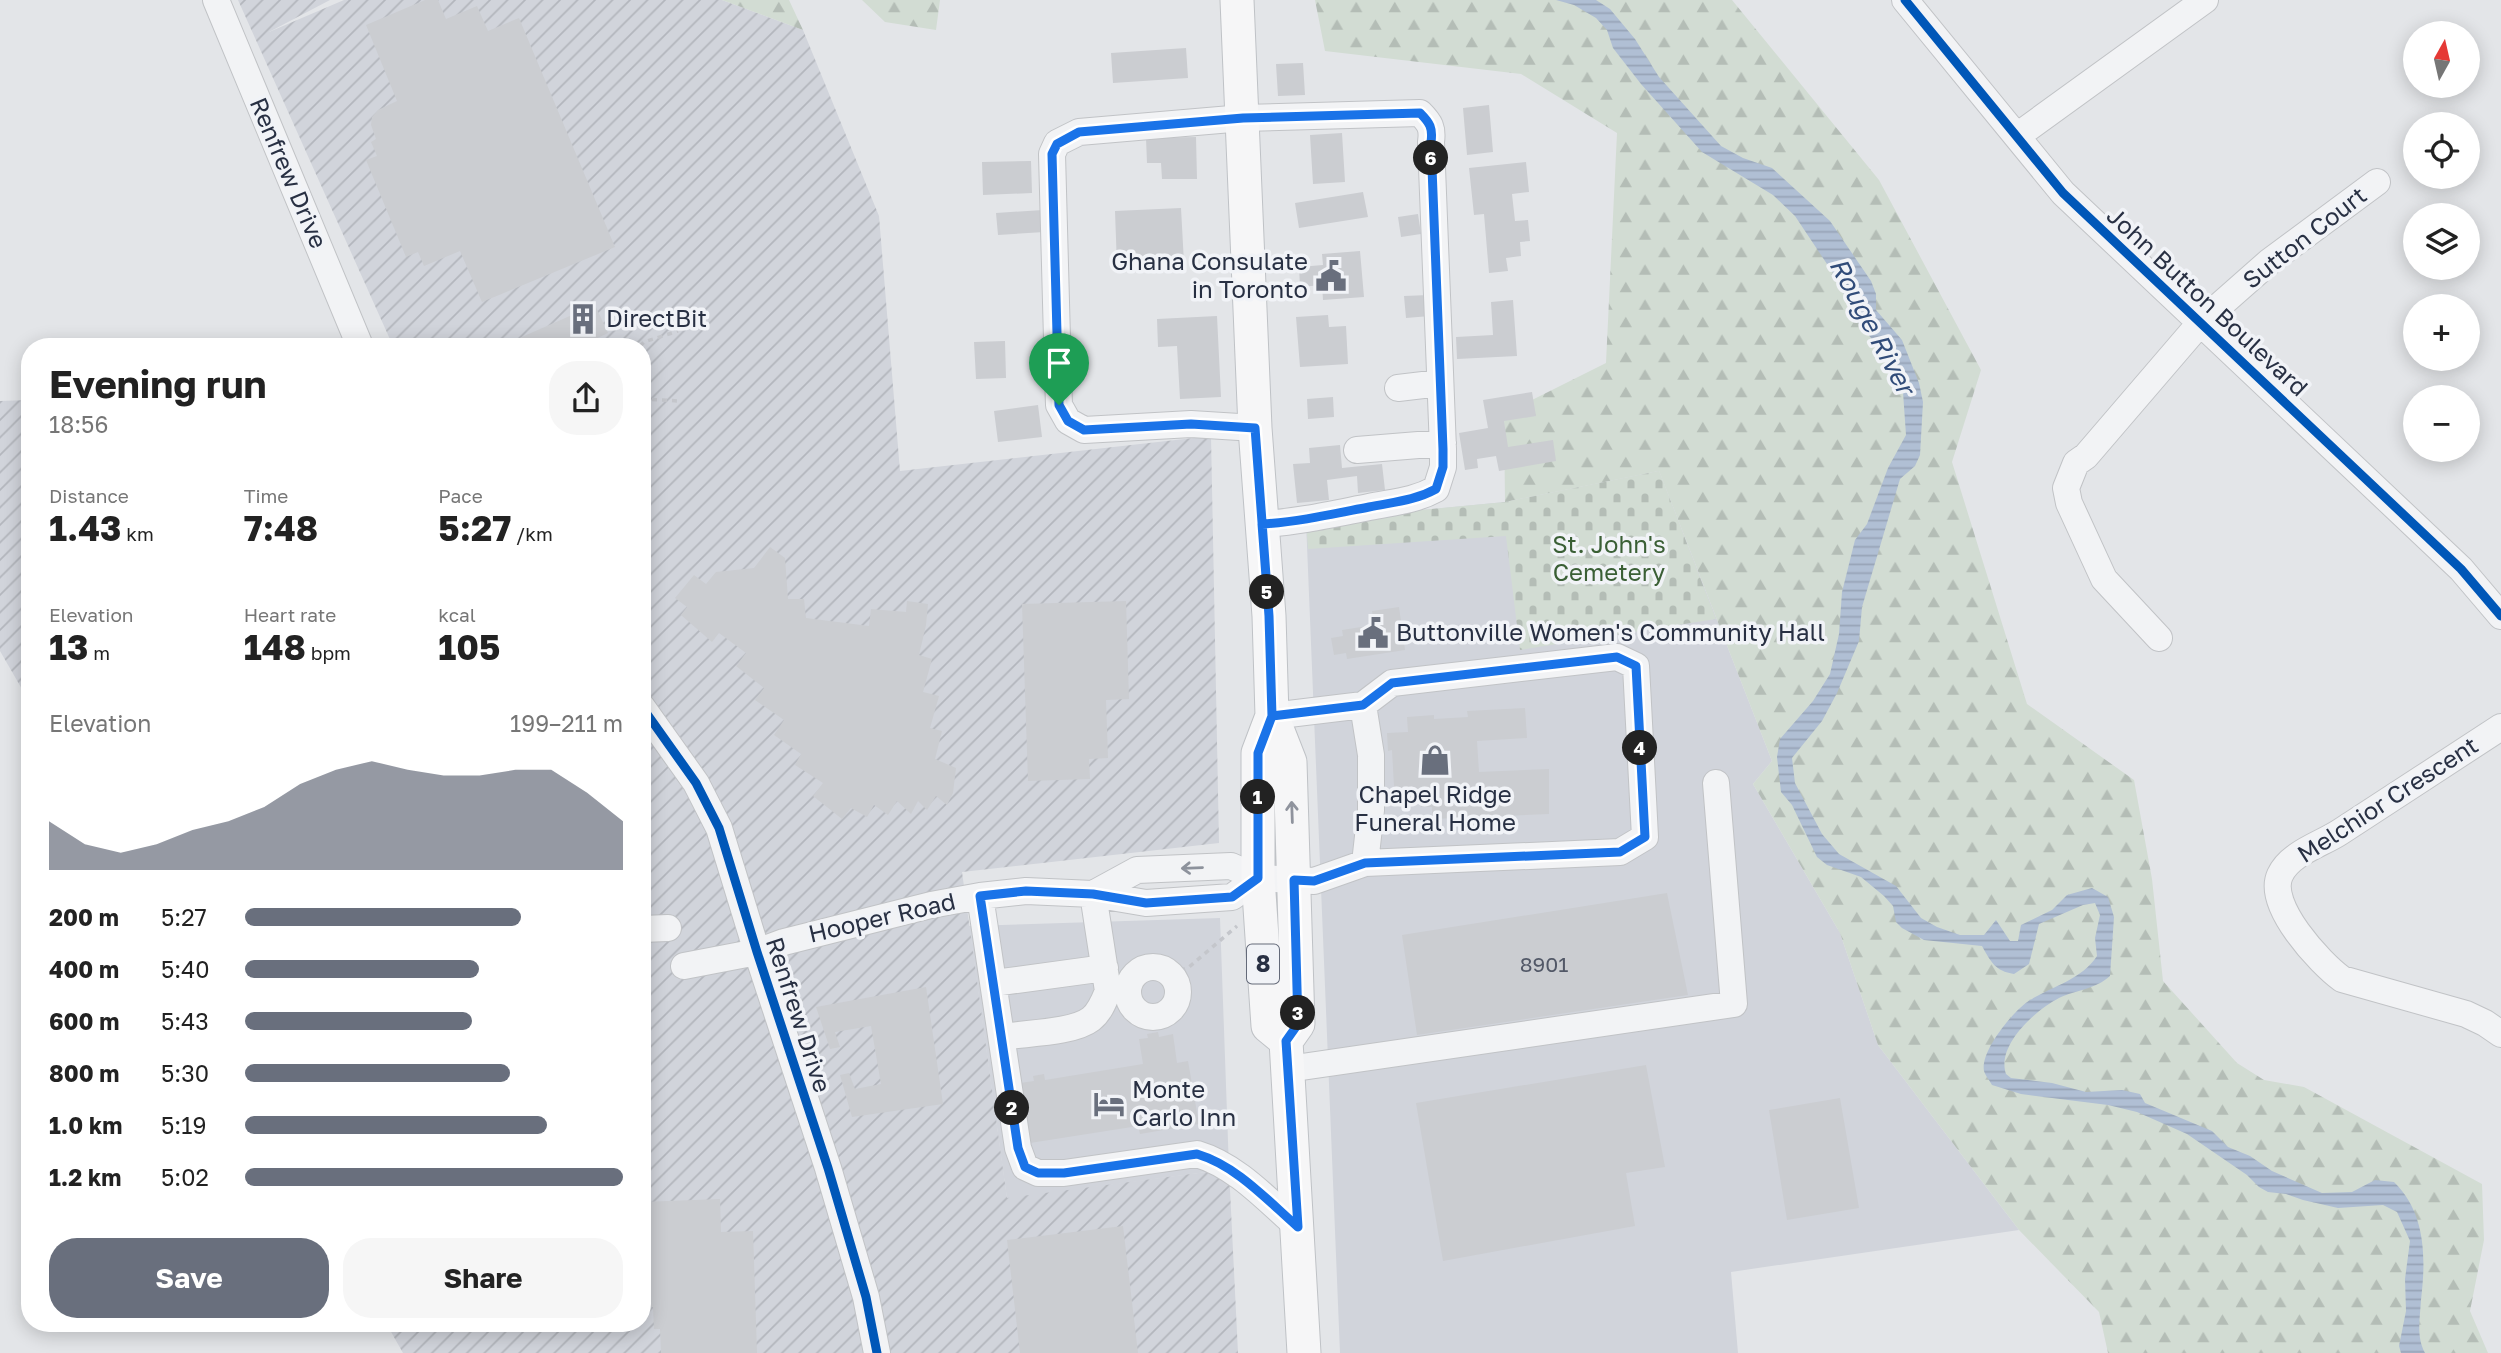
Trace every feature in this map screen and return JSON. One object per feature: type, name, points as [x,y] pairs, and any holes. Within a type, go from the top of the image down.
[{"type":"main road","name":"8","points":[[1237,0],[1255,428],[1269,616],[1272,716],[1290,762],[1298,1024],[1287,1055],[1304,1353]]},
{"type":"main road","name":"8","points":[[1272,716],[1258,753],[1258,878],[1268,1026],[1287,1055]]},
{"type":"street","name":"Renfrew Drive","points":[[216,0],[357,338]]},
{"type":"street","name":"John Button Boulevard","points":[[1905,0],[2063,193],[2461,569],[2501,616]]},
{"type":"street","points":[[2017,136],[2205,0]]},
{"type":"street","points":[[1255,428],[1191,424],[1084,430],[1068,421],[1059,405],[1058,386],[1052,154],[1057,144],[1079,132],[1243,118],[1420,113],[1433,130],[1431,142],[1443,443],[1441,478],[1436,489],[1405,502],[1381,504],[1292,522],[1262,524]]},
{"type":"street","name":"Sutton Court","points":[[2159,638],[2104,579],[2069,503],[2066,488],[2076,463],[2086,456],[2201,321],[2270,262],[2377,182]]},
{"type":"street","points":[[1398,388],[1440,383]]},
{"type":"street","points":[[1357,450],[1443,443]]},
{"type":"street","points":[[994,983],[1114,977],[1148,967],[1164,968],[1178,987],[1176,1003],[1164,1014],[1147,1016],[1133,1007],[1114,977],[1093,894],[1138,870],[1231,866],[1258,878],[1314,881],[1365,863],[1620,852],[1645,837],[1636,666],[1617,657],[1392,683],[1363,705],[1272,716]]},
{"type":"street","points":[[1363,705],[1371,755],[1371,810],[1365,863]]},
{"type":"street","name":"Renfrew Drive","points":[[651,720],[696,783],[719,828],[828,1168],[866,1297],[877,1353]]},
{"type":"street","name":"Melchior Crescent","points":[[2501,727],[2297,857],[2280,875],[2277,892],[2283,908],[2314,954],[2326,968],[2342,979],[2466,1014],[2501,1034]]},
{"type":"street","points":[[1287,1055],[1734,1004],[1716,783]]},
{"type":"street","name":"Hooper Road","points":[[684,966],[757,952],[784,942],[931,905],[980,896],[1026,891],[1093,894]]},
{"type":"street","points":[[980,896],[1018,1148],[1025,1167],[1038,1173],[1064,1173],[1197,1154],[1215,1159],[1232,1170],[1298,1227]]},
{"type":"street","points":[[1002,1037],[1072,1027],[1090,1020],[1103,1004],[1114,977]]},
{"type":"path","points":[[651,340],[678,331]]},
{"type":"path","points":[[651,399],[679,401]]},
{"type":"path","points":[[1171,974],[1189,967],[1238,925]]},
{"type":"shaded area","points":[[238,0],[330,0],[269,32],[344,0],[722,0],[803,30],[879,216],[900,471],[1211,436],[1219,843],[962,872],[1007,1198],[1229,1169],[1238,1353],[403,1353],[391,1332],[651,1332],[651,338],[389,338]]},
{"type":"shaded area","points":[[21,400],[21,687],[0,651],[0,401]]},
{"type":"shaded area","points":[[1659,471],[1772,761],[1753,784],[1840,933],[1878,1045],[2019,1230],[1731,1272],[1738,1353],[1340,1353],[1306,521],[1505,502]]},
{"type":"shaded area","points":[[1220,918],[1229,1169],[1007,1199],[969,926]]},
{"type":"green space","points":[[722,0],[789,0],[803,30]]},
{"type":"green space","points":[[862,0],[940,0],[936,30],[885,22]]},
{"type":"green space","points":[[1315,0],[1732,0],[1879,180],[1981,370],[1952,462],[2027,704],[2134,780],[2152,879],[2163,981],[2237,1063],[2264,1080],[2304,1087],[2482,1184],[2484,1240],[2470,1311],[2488,1353],[2108,1353],[2099,1312],[2019,1230],[1878,1045],[1840,933],[1753,784],[1772,761],[1659,471],[1505,502],[1504,414],[1606,363],[1617,133],[1521,74],[1325,51]]},
{"type":"green space","name":"St. John's Cemetery","points":[[1659,471],[1716,619],[1520,650],[1506,536],[1308,549],[1306,521],[1505,502]]},
{"type":"water","name":"Rouge River","points":[[1556,0],[1596,0],[1610,9],[1635,39],[1659,77],[1721,146],[1743,158],[1772,168],[1830,221],[1871,281],[1876,294],[1876,310],[1902,340],[1919,383],[1923,402],[1920,455],[1915,466],[1900,479],[1862,607],[1859,641],[1822,721],[1792,758],[1795,783],[1822,834],[1839,854],[1896,886],[1921,918],[1960,935],[1984,935],[1996,920],[2010,941],[2018,941],[2021,925],[2052,910],[2067,895],[2092,888],[2108,897],[2114,917],[2110,976],[2092,987],[2059,998],[2029,1020],[2012,1040],[2004,1063],[2006,1074],[2011,1078],[2052,1083],[2086,1092],[2122,1090],[2140,1094],[2145,1103],[2212,1131],[2228,1147],[2250,1156],[2272,1171],[2322,1193],[2352,1192],[2375,1180],[2394,1182],[2405,1194],[2412,1208],[2421,1237],[2423,1268],[2419,1327],[2425,1353],[2401,1353],[2399,1346],[2406,1311],[2405,1279],[2410,1241],[2397,1212],[2383,1205],[2338,1208],[2268,1192],[2187,1134],[2137,1112],[2108,1105],[2021,1094],[1992,1085],[1985,1073],[1984,1063],[1993,1042],[2007,1022],[2023,1005],[2075,977],[2097,956],[2095,938],[2100,915],[2095,903],[2083,905],[2039,924],[2029,964],[2014,974],[2002,971],[1994,965],[1982,946],[1924,940],[1902,928],[1896,922],[1893,906],[1884,896],[1861,877],[1827,865],[1817,857],[1792,805],[1781,792],[1777,757],[1780,739],[1813,701],[1830,674],[1839,634],[1842,592],[1855,540],[1867,524],[1888,468],[1906,435],[1903,392],[1890,361],[1857,321],[1835,276],[1795,216],[1773,195],[1702,152],[1641,84],[1613,48],[1607,30],[1596,18],[1574,5]]},
{"type":"building","points":[[425,0],[438,0],[446,19],[477,6],[488,31],[519,18],[615,247],[482,302],[460,251],[424,266],[418,252],[406,257],[366,160],[377,156],[371,142],[376,139],[371,125],[372,117],[378,110],[397,101],[366,25]]},
{"type":"building","points":[[1186,48],[1188,78],[1113,83],[1111,53]]},
{"type":"building","points":[[1303,63],[1305,95],[1278,96],[1276,64]]},
{"type":"building","points":[[1489,105],[1493,152],[1467,155],[1463,108]]},
{"type":"building","points":[[1342,133],[1345,182],[1313,184],[1310,135]]},
{"type":"building","points":[[1196,137],[1197,179],[1162,179],[1161,163],[1147,163],[1146,138]]},
{"type":"building","points":[[1031,161],[1032,193],[983,195],[982,162]]},
{"type":"building","points":[[1526,162],[1529,192],[1512,194],[1515,221],[1528,220],[1530,241],[1520,242],[1521,256],[1506,258],[1508,271],[1489,273],[1484,214],[1474,215],[1469,168]]},
{"type":"building","points":[[1363,192],[1368,217],[1299,228],[1295,203]]},
{"type":"building","points":[[1181,208],[1184,263],[1117,266],[1115,211]]},
{"type":"building","points":[[1043,210],[1044,232],[998,235],[996,213]]},
{"type":"building","points":[[1418,214],[1421,234],[1401,237],[1398,217]]},
{"type":"building","name":"Ghana Consulate in Toronto","points":[[1360,251],[1364,297],[1323,300],[1322,285],[1300,287],[1299,267],[1323,265],[1322,254]]},
{"type":"building","points":[[1429,295],[1430,316],[1406,318],[1404,296]]},
{"type":"building","points":[[1513,300],[1517,356],[1457,359],[1456,337],[1493,335],[1491,302]]},
{"type":"building","name":"DirectBit","points":[[595,305],[608,333],[598,338],[519,338]]},
{"type":"building","points":[[1328,315],[1329,327],[1346,326],[1348,364],[1300,367],[1296,317]]},
{"type":"building","points":[[1217,316],[1221,397],[1180,399],[1177,346],[1158,347],[1157,319]]},
{"type":"building","points":[[1005,341],[1006,378],[976,379],[974,342]]},
{"type":"building","points":[[1532,392],[1536,416],[1504,421],[1508,447],[1553,440],[1556,461],[1499,471],[1496,456],[1477,459],[1478,468],[1465,470],[1459,433],[1488,428],[1483,400]]},
{"type":"building","points":[[1333,397],[1334,417],[1308,419],[1307,399]]},
{"type":"building","points":[[1038,405],[1042,437],[998,442],[994,411]]},
{"type":"building","points":[[1340,445],[1342,468],[1382,464],[1385,490],[1358,493],[1357,476],[1327,480],[1329,500],[1297,503],[1293,464],[1310,463],[1309,448]]},
{"type":"building","points":[[770,547],[785,558],[788,599],[804,599],[806,618],[869,626],[871,609],[906,612],[907,601],[928,604],[919,655],[932,659],[923,692],[939,696],[930,728],[942,731],[935,759],[956,768],[953,793],[947,805],[936,796],[927,810],[918,801],[911,814],[897,801],[888,815],[874,805],[867,817],[851,808],[842,819],[813,796],[823,783],[795,765],[801,754],[774,735],[784,720],[755,700],[764,688],[736,666],[746,653],[719,633],[712,642],[681,615],[687,607],[675,598],[694,575],[706,584],[716,572],[754,568]]},
{"type":"building","points":[[1126,601],[1129,699],[1106,700],[1108,758],[1089,759],[1090,779],[1028,781],[1022,604]]},
{"type":"building","name":"Buttonville Women's Community Hall","points":[[1399,607],[1405,650],[1347,659],[1346,653],[1334,655],[1331,638],[1343,636],[1342,630],[1374,625],[1372,611]]},
{"type":"building","name":"Chapel Ridge Funeral Home","points":[[1525,708],[1527,738],[1477,741],[1479,772],[1549,769],[1549,814],[1432,819],[1432,807],[1421,807],[1421,803],[1395,804],[1392,750],[1388,751],[1387,733],[1408,732],[1407,717],[1468,717],[1467,711]]},
{"type":"building","points":[[1667,893],[1688,995],[1417,1035],[1402,935]]},
{"type":"building","points":[[926,987],[943,1104],[852,1117],[840,1075],[849,1073],[855,1089],[881,1084],[871,1026],[835,1032],[840,1047],[830,1049],[816,1007]]},
{"type":"building","name":"Monte Carlo Inn","points":[[1158,1032],[1159,1037],[1173,1034],[1177,1063],[1188,1061],[1199,1124],[1140,1134],[1138,1126],[1030,1143],[1020,1083],[1034,1081],[1033,1076],[1044,1074],[1045,1080],[1143,1064],[1139,1039],[1148,1038],[1147,1034]]},
{"type":"building","points":[[1646,1065],[1665,1167],[1626,1173],[1635,1226],[1443,1261],[1416,1103]]},
{"type":"building","points":[[1840,1098],[1859,1208],[1787,1220],[1769,1110]]},
{"type":"building","points":[[720,1199],[721,1232],[753,1231],[757,1353],[661,1353],[660,1329],[654,1329],[651,1307],[651,1202]]},
{"type":"building","points":[[1123,1226],[1138,1353],[1020,1353],[1007,1240]]},
{"type":"cycle path","points":[[1905,0],[2063,193],[2461,569],[2501,616]]},
{"type":"cycle path","points":[[1255,428],[1191,424],[1084,430],[1068,421],[1059,405],[1052,154],[1057,143],[1079,132],[1243,118],[1420,113],[1432,133],[1443,449],[1443,467],[1436,489],[1403,501],[1302,520],[1262,524]]},
{"type":"cycle path","points":[[651,720],[696,783],[719,828],[828,1168],[866,1297],[877,1353]]},
{"type":"place","name":"Ghana Consulate in Toronto","points":[[1331,276]]},
{"type":"place","name":"DirectBit","points":[[583,319]]},
{"type":"place","name":"Buttonville Women's Community Hall","points":[[1373,633]]},
{"type":"place","name":"Chapel Ridge Funeral Home","points":[[1435,760]]},
{"type":"place","name":"Monte Carlo Inn","points":[[1109,1104]]},
{"type":"route","points":[[1059,405],[1052,154],[1057,144],[1079,132],[1243,118],[1420,113],[1433,130],[1431,142],[1443,449],[1441,478],[1436,489],[1405,502],[1381,504],[1292,522],[1262,524],[1269,616],[1272,716],[1363,705],[1392,683],[1617,657],[1636,666],[1645,837],[1620,852],[1365,863],[1314,881],[1294,880],[1298,1024],[1286,1041],[1298,1227],[1232,1170],[1215,1159],[1197,1154],[1064,1173],[1038,1173],[1025,1167],[1018,1148],[980,896],[1026,891],[1093,894],[1146,903],[1232,897],[1258,878],[1258,753],[1272,716],[1269,616],[1262,524],[1255,428],[1191,424],[1084,430],[1068,421],[1059,405]]}]
